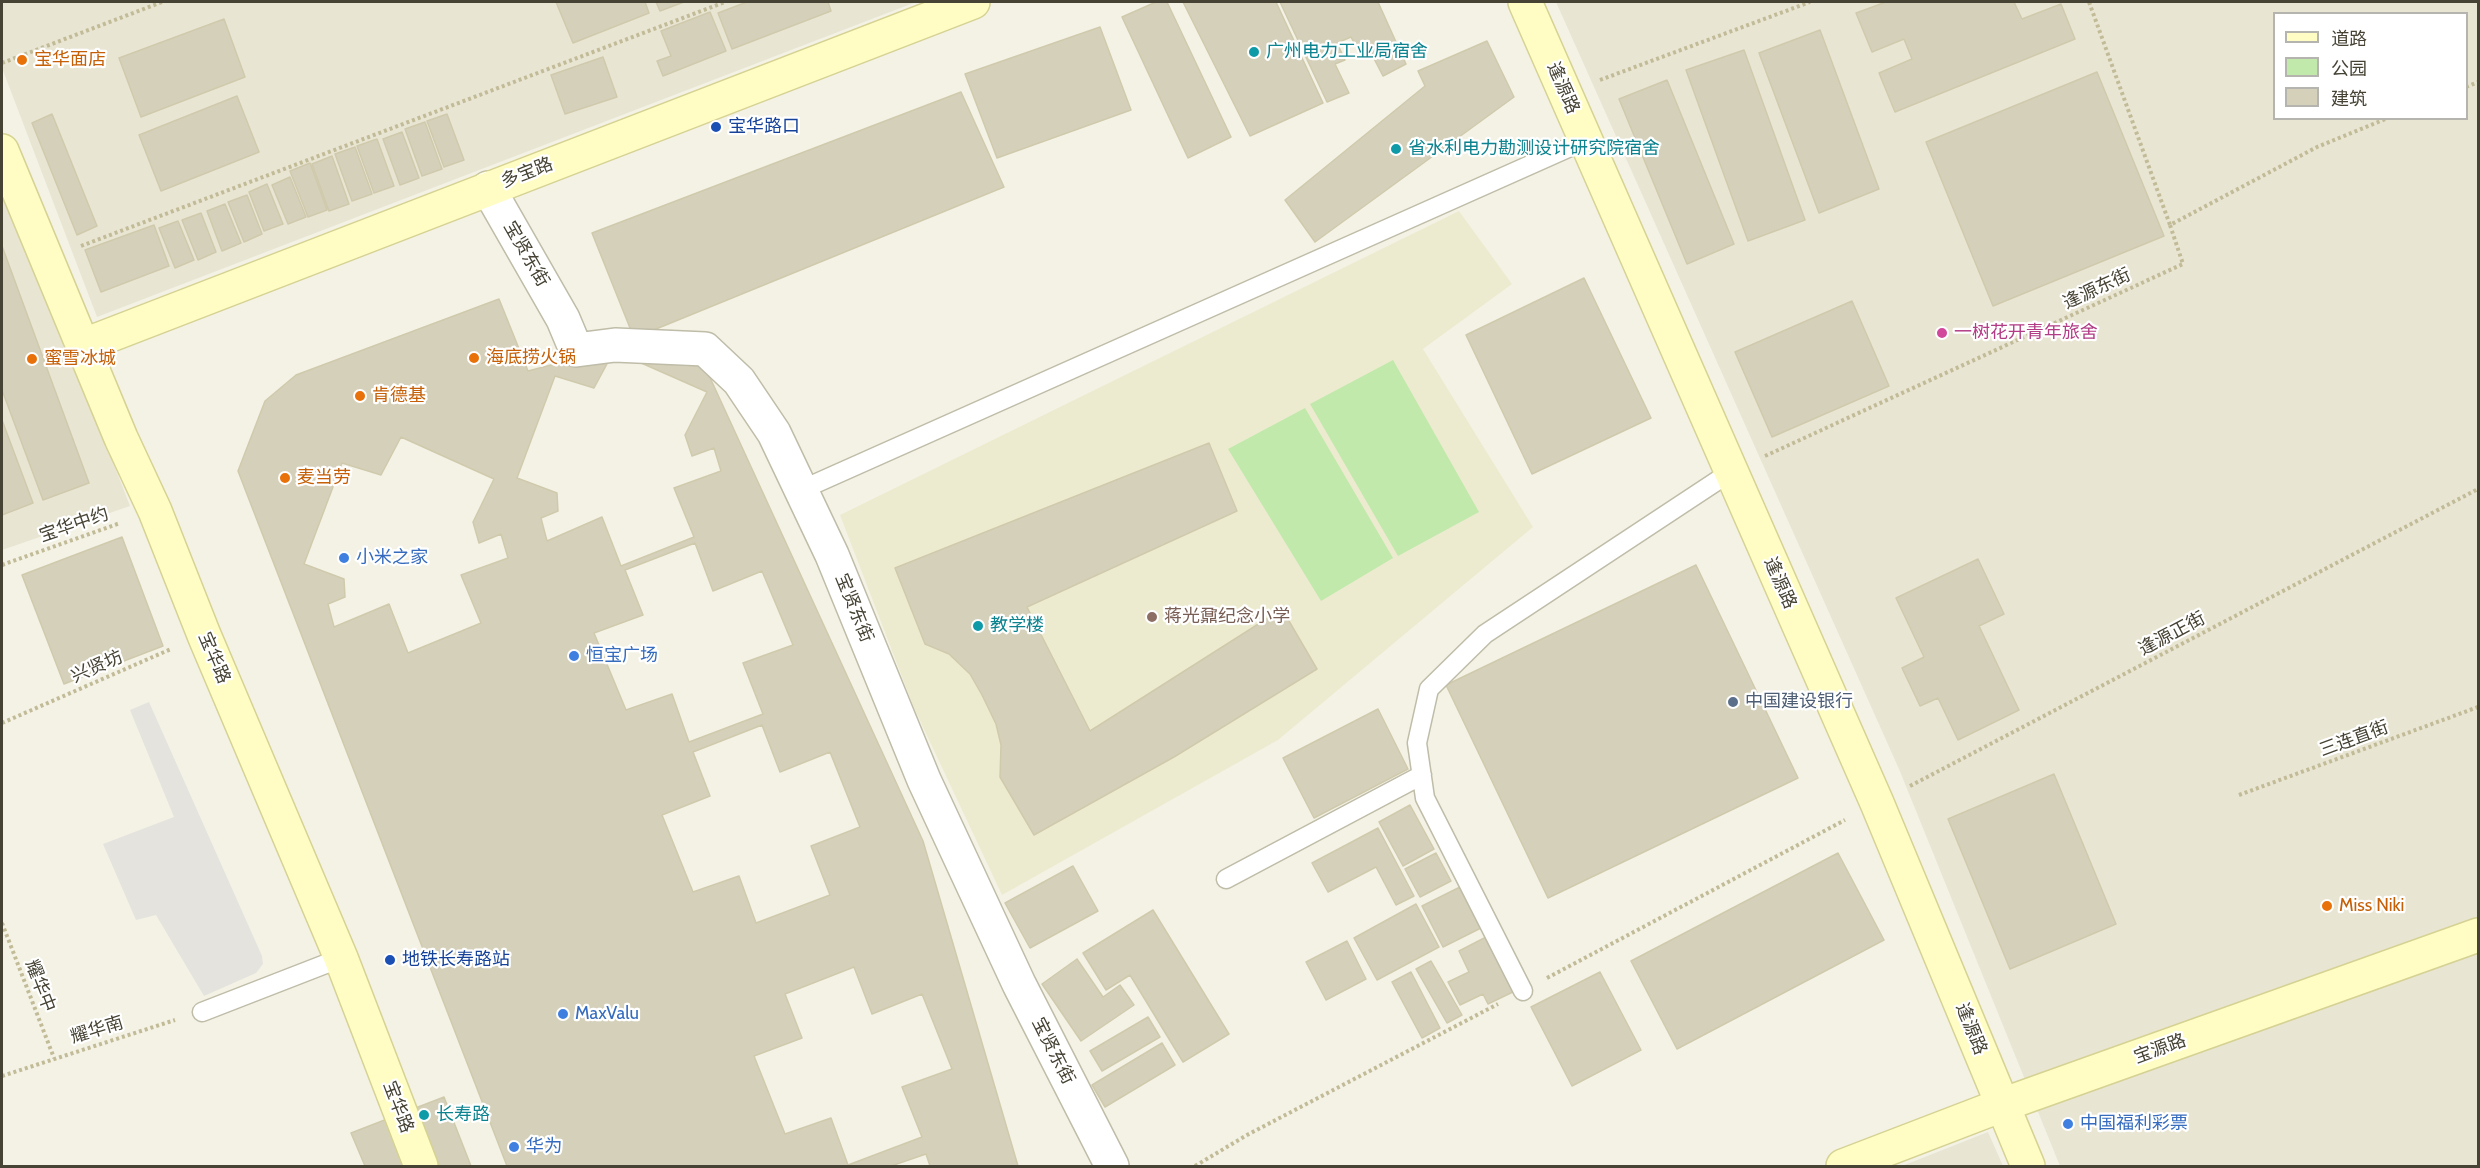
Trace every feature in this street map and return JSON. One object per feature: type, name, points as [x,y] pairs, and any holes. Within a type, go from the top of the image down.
[{"type":"street","name":"多宝路","points":[[82,346],[973,2]]},
{"type":"street","name":"逢源路","points":[[1525,2],[1877,803],[2028,1167]]},
{"type":"street","name":"宝华路","points":[[2,151],[341,958],[421,1167]]},
{"type":"street","name":"宝贤东街","points":[[488,188],[563,319],[576,350],[615,345],[705,349],[740,381],[774,432],[832,555],[924,780],[1019,984],[1112,1167]]},
{"type":"street","name":"宝源路","points":[[1844,1167],[2002,1106],[2478,935]]},
{"type":"lane","points":[[801,490],[1586,140]]},
{"type":"lane","points":[[1523,991],[1425,798],[1417,743],[1430,689],[1485,634],[1645,531],[1732,471]]},
{"type":"lane","points":[[1226,879],[1422,774]]},
{"type":"lane","points":[[202,1012],[341,958]]},
{"type":"path","points":[[2,63],[162,2]]},
{"type":"path","points":[[46,259],[725,2]]},
{"type":"path","points":[[1565,93],[1810,2]]},
{"type":"path","points":[[2089,2],[2170,225],[2317,147],[2383,120]]},
{"type":"path","name":"逢源东街","points":[[1732,471],[2182,264],[2170,225]]},
{"type":"path","name":"逢源正街","points":[[1877,803],[2478,489]]},
{"type":"path","name":"宝华中约","points":[[2,565],[155,511]]},
{"type":"path","name":"兴贤坊","points":[[2,723],[204,635]]},
{"type":"path","name":"三连直街","points":[[2239,795],[2478,707]]},
{"type":"path","name":"耀华中","points":[[2,923],[54,1058]]},
{"type":"path","name":"耀华南","points":[[2,1076],[202,1012]]},
{"type":"shaded area","points":[[2,2],[916,2],[97,317],[2,68]]},
{"type":"shaded area","points":[[1556,2],[2478,2],[2478,1166],[2060,1166],[1899,769]]},
{"type":"shaded area","points":[[2,176],[130,506],[2,550]]},
{"type":"shaded area","name":"蒋光鼐纪念小学","points":[[1459,211],[1512,284],[1423,349],[1533,527],[1278,740],[1002,895],[914,708],[840,515]]},
{"type":"shaded area","points":[[149,702],[262,956],[263,964],[256,973],[204,996],[156,915],[136,920],[103,844],[174,817],[130,710]]},
{"type":"shaded area","points":[[1988,1132],[2003,1166],[1902,1166]]},
{"type":"green space","points":[[1393,360],[1479,512],[1398,556],[1310,404]]},
{"type":"green space","points":[[1305,408],[1393,558],[1321,601],[1228,449]]},
{"type":"building","points":[[556,2],[645,2],[649,13],[573,43]]},
{"type":"building","points":[[656,2],[684,2],[660,11]]},
{"type":"building","points":[[747,2],[828,2],[831,11],[732,49],[718,13]]},
{"type":"building","points":[[1156,2],[1167,2],[1231,137],[1188,158],[1122,17]]},
{"type":"building","name":"广州电力工业局宿舍","points":[[1183,2],[1276,2],[1323,103],[1250,136]]},
{"type":"building","points":[[1280,2],[1378,2],[1406,64],[1383,76],[1370,51],[1360,54],[1351,37],[1337,43],[1345,60],[1335,64],[1349,93],[1327,102]]},
{"type":"building","points":[[1886,2],[2014,2],[2022,19],[2061,4],[2075,39],[1895,112],[1879,73],[1912,59],[1904,39],[1872,52],[1856,13]]},
{"type":"building","points":[[710,12],[726,51],[663,76],[657,61],[671,56],[661,31]]},
{"type":"building","points":[[224,19],[245,77],[141,117],[119,58]]},
{"type":"building","points":[[1100,27],[1131,110],[997,158],[965,74]]},
{"type":"building","points":[[1820,30],[1879,189],[1819,213],[1759,53]]},
{"type":"building","name":"省水利电力勘测设计研究院宿舍","points":[[1487,41],[1514,97],[1315,242],[1285,200],[1425,86],[1418,71]]},
{"type":"building","points":[[1744,50],[1805,220],[1748,241],[1686,70]]},
{"type":"building","points":[[603,57],[617,97],[565,114],[551,75]]},
{"type":"building","points":[[2097,72],[2164,236],[1993,306],[1926,142]]},
{"type":"building","points":[[1667,80],[1734,244],[1687,264],[1619,99]]},
{"type":"building","points":[[961,92],[1004,187],[634,338],[592,233]]},
{"type":"building","points":[[237,96],[259,152],[161,191],[139,135]]},
{"type":"building","points":[[52,114],[97,226],[77,235],[32,123]]},
{"type":"building","points":[[447,114],[464,160],[444,167],[427,121]]},
{"type":"building","points":[[425,122],[442,169],[422,176],[405,129]]},
{"type":"building","points":[[402,132],[419,178],[400,185],[383,139]]},
{"type":"building","points":[[377,139],[394,186],[374,193],[357,146]]},
{"type":"building","points":[[355,147],[372,194],[352,201],[335,154]]},
{"type":"building","points":[[332,156],[349,204],[329,211],[312,164]]},
{"type":"building","points":[[310,163],[327,210],[308,217],[290,171]]},
{"type":"building","points":[[290,177],[306,217],[288,224],[272,185]]},
{"type":"building","points":[[267,184],[283,224],[264,231],[249,192]]},
{"type":"building","points":[[247,195],[262,234],[244,242],[228,202]]},
{"type":"building","points":[[225,204],[241,243],[222,251],[207,211]]},
{"type":"building","points":[[201,213],[216,252],[198,260],[182,220]]},
{"type":"building","points":[[178,221],[194,260],[175,268],[159,228]]},
{"type":"building","points":[[154,225],[169,266],[101,292],[85,250]]},
{"type":"building","points":[[2,246],[89,483],[43,500],[2,390]]},
{"type":"building","points":[[1584,278],[1651,418],[1532,474],[1466,335]]},
{"type":"building","name":"恒宝广场","points":[[499,299],[528,371],[612,349],[701,358],[923,841],[1018,1166],[507,1166],[238,471],[265,401],[296,375]]},
{"type":"building","points":[[1852,301],[1889,386],[1772,437],[1735,352]]},
{"type":"building","points":[[614,351],[707,392],[685,435],[692,456],[714,448],[721,471],[674,488],[694,537],[621,566],[602,517],[547,541],[541,518],[558,511],[557,493],[517,478],[555,376],[594,388]]},
{"type":"building","points":[[2,420],[33,503],[2,515]]},
{"type":"building","points":[[401,437],[494,479],[473,522],[479,543],[501,534],[508,558],[461,575],[481,623],[408,653],[389,604],[334,627],[328,604],[345,597],[344,579],[304,564],[342,463],[381,475]]},
{"type":"building","name":"教学楼","points":[[1209,443],[1237,511],[1027,607],[1090,731],[1282,609],[1317,669],[1174,757],[1034,835],[1000,777],[1001,745],[996,724],[982,695],[970,674],[949,654],[925,644],[895,568]]},
{"type":"building","points":[[122,537],[163,646],[64,684],[22,575]]},
{"type":"building","points":[[695,543],[713,591],[762,571],[793,645],[743,663],[763,714],[689,742],[672,694],[626,710],[594,633],[643,615],[625,570]]},
{"type":"building","points":[[1978,559],[2004,614],[1979,626],[2019,710],[1958,740],[1938,698],[1920,706],[1902,668],[1924,657],[1896,598]]},
{"type":"building","points":[[1696,565],[1798,778],[1548,898],[1446,685]]},
{"type":"building","points":[[1378,709],[1408,769],[1314,818],[1283,758]]},
{"type":"building","points":[[762,725],[780,772],[830,752],[860,827],[811,846],[830,895],[756,923],[739,876],[693,892],[662,815],[710,796],[693,752]]},
{"type":"building","points":[[2054,774],[2116,924],[2010,969],[1948,819]]},
{"type":"building","points":[[1410,805],[1434,849],[1403,866],[1379,822]]},
{"type":"building","points":[[1378,828],[1414,896],[1396,905],[1376,867],[1328,892],[1312,863]]},
{"type":"building","points":[[1436,853],[1451,881],[1420,897],[1405,869]]},
{"type":"building","points":[[1838,853],[1884,940],[1677,1049],[1631,961]]},
{"type":"building","points":[[1073,866],[1098,911],[1030,948],[1005,903]]},
{"type":"building","points":[[1460,887],[1481,928],[1443,947],[1422,906]]},
{"type":"building","points":[[1416,904],[1439,947],[1377,980],[1354,938]]},
{"type":"building","points":[[1153,910],[1229,1034],[1183,1062],[1130,975],[1106,990],[1083,953]]},
{"type":"building","points":[[1490,935],[1517,990],[1488,1004],[1483,994],[1460,1005],[1448,982],[1469,972],[1459,951]]},
{"type":"building","points":[[1347,941],[1366,979],[1326,1000],[1306,962]]},
{"type":"building","points":[[1077,959],[1103,997],[1120,985],[1134,1005],[1081,1041],[1042,984]]},
{"type":"building","points":[[1431,961],[1462,1015],[1447,1023],[1416,969]]},
{"type":"building","points":[[854,967],[872,1014],[922,994],[952,1069],[902,1087],[922,1137],[848,1165],[831,1118],[785,1134],[754,1056],[802,1038],[785,994]]},
{"type":"building","points":[[1411,972],[1440,1028],[1422,1038],[1392,982]]},
{"type":"building","points":[[1600,972],[1641,1050],[1572,1086],[1531,1007]]},
{"type":"building","points":[[1148,1017],[1160,1037],[1102,1071],[1090,1051]]},
{"type":"building","points":[[1162,1043],[1175,1065],[1105,1107],[1092,1085]]},
{"type":"building","name":"长寿路","points":[[444,1097],[471,1166],[365,1166],[351,1133]]},
{"type":"building","points":[[926,1154],[930,1166],[891,1166]]},
{"type":"place","name":"广州电力工业局宿舍","points":[[1254,52]]},
{"type":"place","name":"宝华面店","points":[[22,60]]},
{"type":"place","name":"宝华路口","points":[[716,127]]},
{"type":"place","name":"省水利电力勘测设计研究院宿舍","points":[[1396,149]]},
{"type":"place","name":"一树花开青年旅舍","points":[[1942,333]]},
{"type":"place","name":"海底捞火锅","points":[[474,358]]},
{"type":"place","name":"蜜雪冰城","points":[[32,359]]},
{"type":"place","name":"肯德基","points":[[360,396]]},
{"type":"place","name":"麦当劳","points":[[285,478]]},
{"type":"place","name":"小米之家","points":[[344,558]]},
{"type":"place","name":"蒋光鼐纪念小学","points":[[1152,617]]},
{"type":"place","name":"教学楼","points":[[978,626]]},
{"type":"place","name":"恒宝广场","points":[[574,656]]},
{"type":"place","name":"中国建设银行","points":[[1733,702]]},
{"type":"place","name":"Miss Niki","points":[[2327,906]]},
{"type":"place","name":"地铁长寿路站","points":[[390,960]]},
{"type":"place","name":"MaxValu","points":[[563,1014]]},
{"type":"place","name":"长寿路","points":[[424,1115]]},
{"type":"place","name":"中国福利彩票","points":[[2068,1124]]},
{"type":"place","name":"华为","points":[[514,1147]]}]
